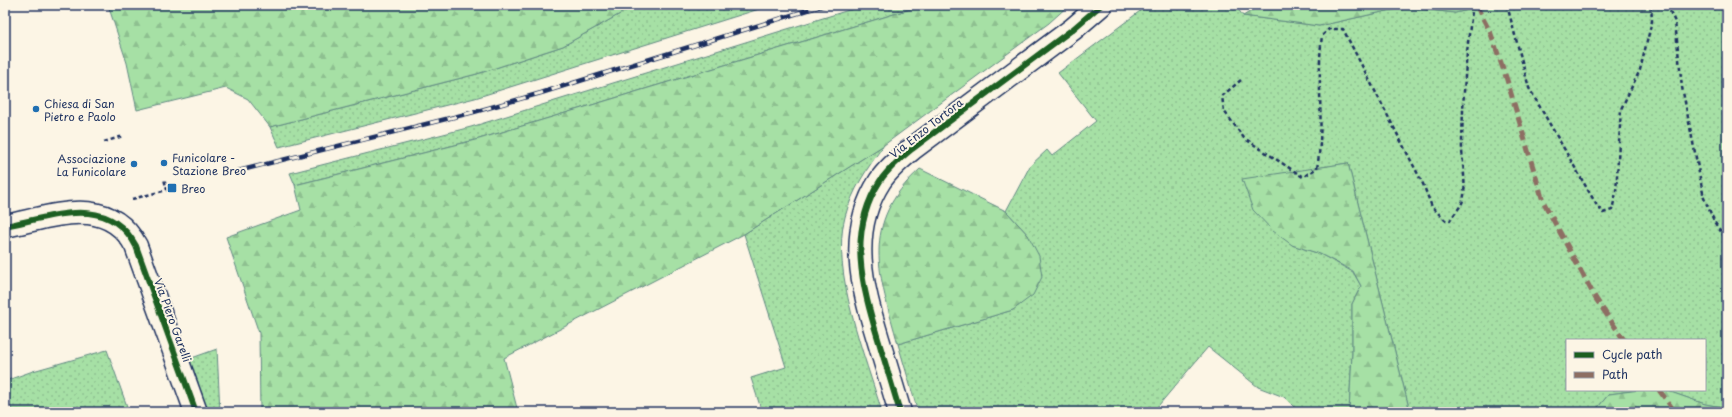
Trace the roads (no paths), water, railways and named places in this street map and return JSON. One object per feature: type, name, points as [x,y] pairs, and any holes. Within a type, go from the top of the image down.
[{"type":"street","name":"Via Enzo Tortora","points":[[900,412],[869,308],[860,264],[861,229],[874,192],[880,181],[912,149],[1073,29],[1101,5]]},
{"type":"street","name":"Via Piero Garelli","points":[[5,226],[77,212],[96,213],[110,218],[124,227],[136,246],[196,412]]},
{"type":"railway","points":[[238,171],[474,112],[541,93],[824,5]]},
{"type":"place","name":"Chiesa di San Pietro e Paolo","points":[[36,109]]},
{"type":"place","name":"Funicolare - Stazione Breo","points":[[164,163]]},
{"type":"place","name":"Associazione La Funicolare","points":[[134,164]]},
{"type":"place","name":"Breo","points":[[172,188]]}]
